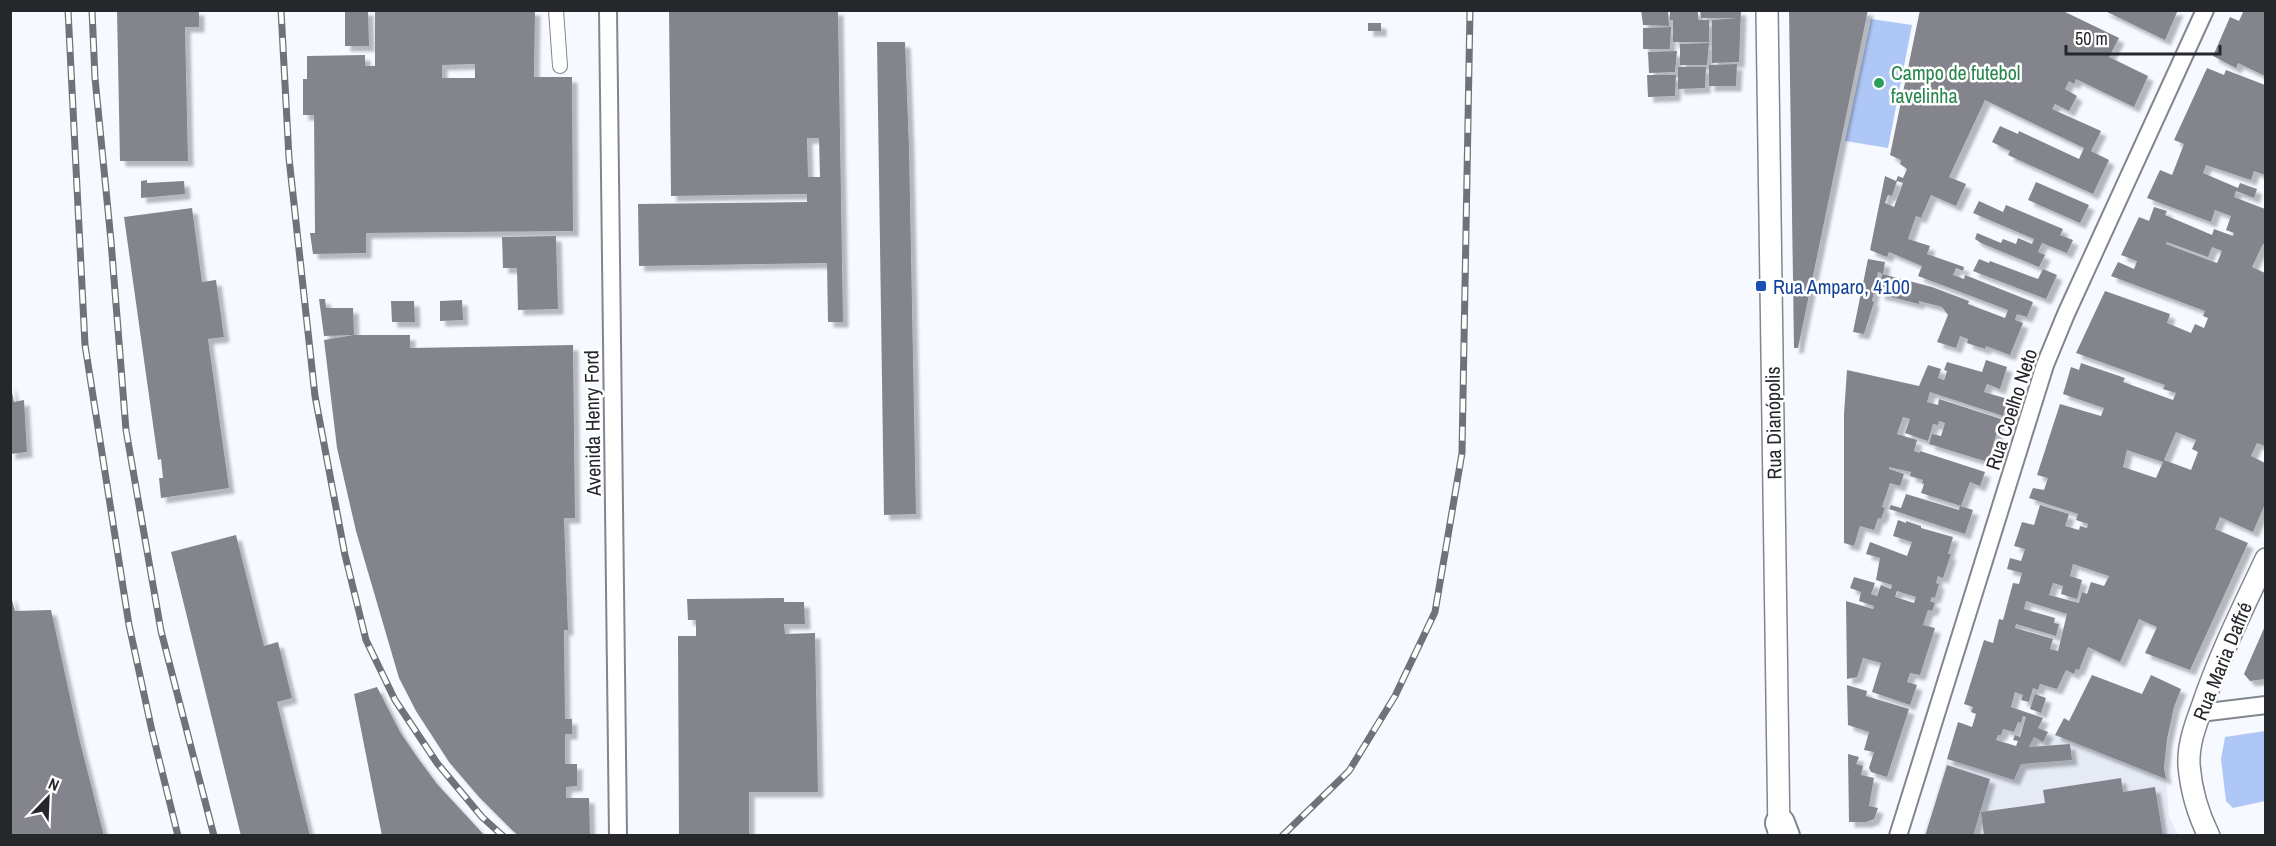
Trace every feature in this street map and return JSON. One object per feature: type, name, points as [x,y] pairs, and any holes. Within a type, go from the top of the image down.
[{"type":"street","points":[[556,10],[560,66]]},
{"type":"street","name":"Avenida Henry Ford","points":[[608,10],[618,836]]},
{"type":"street","name":"Rua Dianópolis","points":[[1767,10],[1781,831]]},
{"type":"street","name":"Rua Coelho Neto","points":[[1898,836],[2045,365],[2066,314],[2205,10]]},
{"type":"street","name":"Rua Maria Daffré","points":[[2209,836],[2200,818],[2189,764],[2192,735],[2212,676],[2265,559]]},
{"type":"street","points":[[2200,713],[2265,705]]},
{"type":"shaded area","name":"Campo de futebol favelinha","points":[[1871,19],[1912,25],[1888,148],[1845,141]]},
{"type":"shaded area","points":[[2038,728],[2166,779],[2169,817],[2178,835],[1923,836],[1947,759],[2014,780]]},
{"type":"shaded area","points":[[2265,731],[2265,801],[2233,808],[2226,801],[2221,759],[2225,737]]},
{"type":"building","points":[[117,10],[199,10],[199,27],[185,27],[188,161],[120,161]]},
{"type":"building","points":[[345,10],[368,10],[369,46],[345,46]]},
{"type":"building","points":[[375,10],[535,10],[534,77],[572,77],[573,231],[366,233],[366,253],[313,254],[310,233],[315,233],[314,115],[303,115],[303,79],[307,79],[307,56],[365,55],[365,66],[375,66]],"holes":[[[475,64],[475,78],[442,78],[442,65]]]},
{"type":"building","points":[[669,10],[838,10],[843,322],[828,322],[827,263],[639,266],[638,204],[807,202],[807,194],[671,196]],"holes":[[[807,138],[819,138],[820,177],[808,177]]]},
{"type":"building","points":[[1641,10],[1668,10],[1669,26],[1643,25]]},
{"type":"building","points":[[1670,10],[1698,10],[1698,20],[1709,20],[1709,42],[1673,42],[1673,20],[1670,20]]},
{"type":"building","points":[[1700,10],[1741,10],[1739,62],[1712,63],[1712,20],[1737,18],[1701,18]]},
{"type":"building","points":[[1789,10],[1868,10],[1798,348],[1794,348]]},
{"type":"building","points":[[1920,10],[2061,10],[2119,38],[2109,57],[2148,76],[2134,107],[2076,79],[2074,84],[2069,81],[2065,89],[2077,96],[2069,111],[2055,104],[2052,109],[2101,131],[2091,151],[2109,160],[2093,194],[2008,155],[2010,151],[1992,142],[2000,126],[2018,134],[2019,131],[2079,159],[2084,148],[1985,100],[1949,177],[1966,184],[1956,206],[1931,195],[1921,218],[1916,216],[1908,239],[1930,246],[1927,254],[1964,267],[1963,271],[1956,268],[1953,275],[1964,279],[1965,275],[2033,302],[2027,317],[2017,314],[2015,320],[2023,323],[2010,355],[1986,346],[1985,349],[1967,343],[1968,339],[1960,336],[1956,348],[1937,342],[1948,315],[1942,307],[1879,294],[1882,274],[1932,287],[2005,318],[2008,310],[1918,276],[1922,266],[1889,252],[1887,257],[1870,250],[1885,176],[1896,181],[1898,176],[1903,178],[1907,169],[1900,164],[1901,160],[1890,155]],"holes":[[[1897,181],[1903,183],[1894,207],[1885,203],[1888,195],[1892,196]]]},
{"type":"building","points":[[2103,10],[2178,10],[2165,40]]},
{"type":"building","points":[[2244,10],[2265,10],[2265,76],[2238,63],[2236,68],[2213,56],[2230,17],[2239,21]]},
{"type":"building","points":[[1368,23],[1381,23],[1381,31],[1368,31]]},
{"type":"building","points":[[1671,27],[1670,49],[1643,49],[1643,28]]},
{"type":"building","points":[[877,42],[905,42],[916,514],[884,515]]},
{"type":"building","points":[[1709,43],[1707,65],[1680,65],[1680,44]]},
{"type":"building","points":[[1677,51],[1675,72],[1649,73],[1648,52]]},
{"type":"building","points":[[1737,64],[1736,86],[1709,86],[1709,65]]},
{"type":"building","points":[[1678,67],[1706,67],[1705,88],[1678,89]]},
{"type":"building","points":[[2207,68],[2224,75],[2226,70],[2265,85],[2265,175],[2254,171],[2251,180],[2206,165],[2203,173],[2238,188],[2240,183],[2257,189],[2254,198],[2236,191],[2234,197],[2265,209],[2265,245],[2263,244],[2252,267],[2265,273],[2265,446],[2257,443],[2251,456],[2265,463],[2265,504],[2253,532],[2220,517],[2215,529],[2248,543],[2190,670],[2145,653],[2157,627],[2139,619],[2120,662],[2088,647],[2079,670],[2076,669],[2074,674],[2066,670],[2057,689],[2040,684],[2038,690],[2033,688],[2029,702],[2021,700],[2023,695],[2015,692],[2011,707],[2043,718],[2038,728],[2048,732],[2043,742],[2034,737],[2029,747],[2070,744],[2072,760],[2021,764],[2014,780],[1947,759],[1958,722],[1972,727],[1976,714],[1971,712],[1973,707],[1964,704],[1984,640],[1993,643],[1999,619],[2003,620],[2013,583],[2019,584],[2022,573],[2007,569],[2010,558],[2021,561],[2025,549],[2014,546],[2022,522],[2034,525],[2040,505],[2069,514],[2065,526],[2079,530],[2080,526],[2087,528],[2088,524],[2076,520],[2078,514],[2029,498],[2033,488],[2044,490],[2048,478],[2037,475],[2060,404],[2101,416],[2104,408],[2063,394],[2071,367],[2079,370],[2081,363],[2125,378],[2123,382],[2173,400],[2176,393],[2163,389],[2165,385],[2076,353],[2105,291],[2170,314],[2167,323],[2191,333],[2195,324],[2204,328],[2208,318],[2203,316],[2205,311],[2111,276],[2118,262],[2134,269],[2137,261],[2121,255],[2139,217],[2149,221],[2154,207],[2167,211],[2165,215],[2212,235],[2214,229],[2233,236],[2234,233],[2226,230],[2231,216],[2215,210],[2211,222],[2147,198],[2160,170],[2172,175],[2184,144],[2174,140]],"holes":[[[2167,242],[2208,257],[2212,247],[2222,251],[2217,263],[2166,244]],[[2176,432],[2196,440],[2192,449],[2198,452],[2191,470],[2164,460]],[[2127,450],[2163,462],[2156,478],[2123,467]],[[2073,564],[2109,576],[2104,586],[2091,582],[2087,594],[2082,592],[2079,603],[2049,595],[2053,583],[2063,586],[2061,594],[2077,599],[2082,580],[2070,576]],[[2026,601],[2067,614],[2058,651],[2050,649],[2053,639],[2015,628],[2016,624],[2056,636],[2059,624],[2054,623],[2055,618],[2024,609]],[[2023,716],[2026,717],[2020,737],[2015,735],[2013,740],[2018,741],[2016,746],[1996,740],[2003,729],[2014,732],[2018,722],[2021,723]]]},
{"type":"building","points":[[1647,75],[1676,75],[1675,96],[1648,97]]},
{"type":"building","points":[[147,180],[147,183],[184,181],[185,194],[141,198],[141,181]]},
{"type":"building","points":[[2036,182],[2089,205],[2080,223],[2028,200]]},
{"type":"building","points":[[1979,201],[2003,212],[2006,205],[2063,229],[2060,235],[2073,240],[2067,253],[2042,243],[2038,252],[2045,255],[2039,267],[1981,243],[1975,239],[1977,233],[2001,243],[2003,239],[2016,244],[2018,238],[2032,244],[2034,239],[1973,213]]},
{"type":"building","points":[[192,208],[202,282],[216,280],[224,337],[208,339],[229,488],[161,498],[159,478],[163,478],[161,459],[158,460],[124,217]]},
{"type":"building","points":[[556,236],[558,309],[518,310],[517,268],[503,268],[502,237]]},
{"type":"building","points":[[1868,259],[1885,262],[1883,274],[1878,272],[1872,301],[1874,302],[1864,334],[1853,332]]},
{"type":"building","points":[[1979,259],[2038,279],[2043,269],[2057,275],[2046,299],[1973,271]]},
{"type":"building","points":[[319,299],[325,299],[326,308],[353,308],[354,335],[324,336]]},
{"type":"building","points":[[462,300],[463,320],[440,321],[440,301]]},
{"type":"building","points":[[391,301],[414,301],[415,322],[392,322]]},
{"type":"building","points":[[354,335],[410,335],[410,348],[573,345],[575,518],[564,518],[568,630],[564,630],[565,719],[572,719],[572,734],[565,734],[565,764],[577,764],[577,786],[566,787],[566,798],[589,798],[590,836],[519,836],[479,797],[449,762],[416,711],[399,678],[356,531],[337,448],[324,340]]},
{"type":"building","points":[[1986,360],[2007,367],[2000,389],[1987,384],[1984,392],[2008,399],[2003,416],[1930,392],[1927,402],[1938,405],[1939,399],[2001,419],[1988,462],[1929,444],[1932,434],[1941,436],[1945,423],[1939,421],[1938,425],[1933,424],[1928,441],[1905,433],[1910,419],[1903,417],[1897,434],[1917,440],[1914,451],[1985,472],[1980,486],[1970,482],[1961,506],[1921,493],[1923,480],[1910,476],[1911,472],[1889,467],[1889,469],[1904,474],[1900,486],[1890,483],[1882,507],[1885,508],[1881,519],[1878,518],[1874,530],[1860,526],[1854,546],[1844,543],[1844,414],[1847,370],[1919,386],[1928,365],[1941,369],[1938,378],[1944,380],[1947,362],[1982,372]]},
{"type":"building","points":[[10,382],[14,402],[24,400],[27,452],[10,454]]},
{"type":"building","points":[[1906,494],[1959,510],[1960,506],[1973,510],[1965,534],[1889,509],[1891,505],[1901,508]]},
{"type":"building","points":[[1898,520],[1953,537],[1948,554],[1951,554],[1943,578],[1938,576],[1936,583],[1939,584],[1935,598],[1932,597],[1930,601],[1935,603],[1932,611],[1928,610],[1923,625],[1935,628],[1920,675],[1910,673],[1907,682],[1917,685],[1910,705],[1872,692],[1881,663],[1863,658],[1857,677],[1847,679],[1846,601],[1873,609],[1874,606],[1859,601],[1861,592],[1850,588],[1854,577],[1875,583],[1871,594],[1877,596],[1881,585],[1891,589],[1892,585],[1876,580],[1880,558],[1866,554],[1870,542],[1907,556],[1912,542],[1893,536]],"holes":[[[1897,591],[1916,597],[1914,603],[1895,597]]]},
{"type":"building","points":[[236,535],[264,646],[278,642],[292,698],[277,702],[310,836],[241,836],[171,552]]},
{"type":"building","points":[[10,593],[15,611],[51,610],[79,738],[104,836],[10,836]]},
{"type":"building","points":[[784,598],[784,602],[804,602],[805,624],[784,624],[785,634],[815,633],[818,792],[749,792],[749,836],[679,836],[678,636],[696,636],[696,620],[688,620],[687,599]]},
{"type":"building","points":[[2265,626],[2265,679],[2250,681],[2244,674]]},
{"type":"building","points":[[2092,675],[2142,694],[2151,675],[2181,689],[2174,707],[2167,739],[2164,768],[2166,779],[2055,735],[2064,718],[2069,721]]},
{"type":"building","points":[[1847,685],[1867,691],[1866,696],[1909,709],[1887,777],[1871,772],[1869,768],[1874,752],[1864,750],[1869,732],[1848,725]]},
{"type":"building","points":[[377,687],[400,732],[417,757],[437,784],[485,836],[382,836],[354,694]]},
{"type":"building","points":[[2035,694],[2046,698],[2041,713],[2030,709]]},
{"type":"building","points":[[1848,754],[1859,757],[1856,764],[1863,766],[1861,775],[1874,778],[1869,806],[1878,808],[1874,819],[1866,822],[1849,822]]},
{"type":"building","points":[[1947,765],[1990,779],[1973,836],[1925,836]]},
{"type":"building","points":[[2121,778],[2123,792],[2155,787],[2163,836],[1984,836],[1981,812],[2045,803],[2043,790]]},
{"type":"railway","points":[[68,10],[85,345],[129,625],[178,836]]},
{"type":"railway","points":[[92,10],[95,78],[126,430],[161,631],[214,836]]},
{"type":"railway","points":[[281,10],[289,158],[315,396],[345,555],[366,640],[395,700],[437,763],[482,817],[503,836]]},
{"type":"railway","points":[[1282,836],[1349,771],[1395,696],[1435,612],[1462,453],[1470,10]]},
{"type":"place","name":"Campo de futebol favelinha","points":[[1879,83]]},
{"type":"place","name":"Rua Amparo, 4100","points":[[1761,286]]}]
